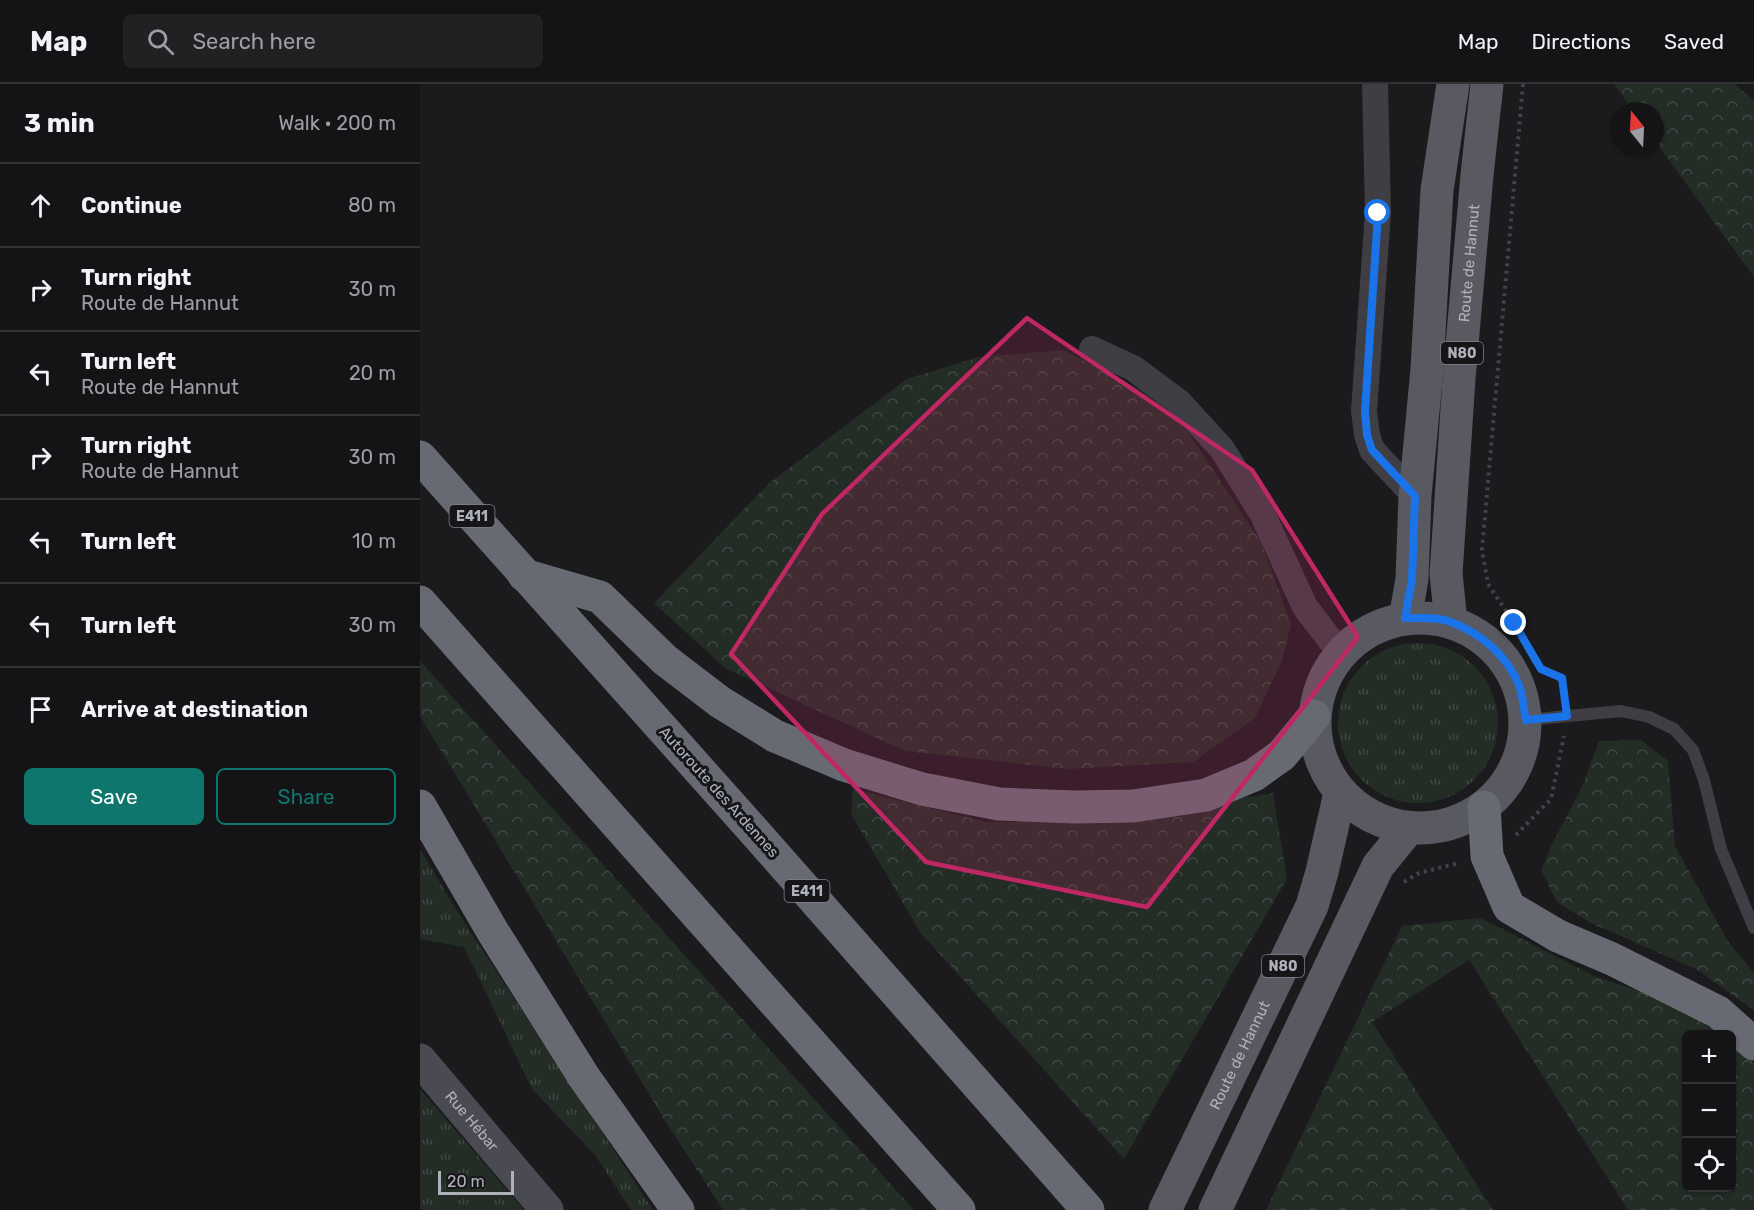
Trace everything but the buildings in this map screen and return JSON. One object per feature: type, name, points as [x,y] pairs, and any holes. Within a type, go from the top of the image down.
[{"type":"highway","name":"Autoroute des Ardennes","points":[[420,457],[1088,1210]]},
{"type":"highway","points":[[524,574],[600,597],[665,660],[720,702],[775,735],[844,765],[922,789],[999,804],[1075,807],[1133,806],[1206,795],[1254,776],[1282,755],[1314,716]]},
{"type":"highway","points":[[420,602],[959,1210]]},
{"type":"highway","points":[[420,806],[493,932],[584,1077],[678,1210]]},
{"type":"highway","points":[[1484,807],[1487,856],[1509,907],[1558,936],[1612,959],[1718,1011],[1754,1044]]},
{"type":"main road","name":"N80","points":[[1405,618],[1412,579],[1415,496],[1427,369],[1437,190],[1454,84]]},
{"type":"main road","name":"Route de Hannut","points":[[1451,622],[1446,574],[1477,175],[1487,84]]},
{"type":"main road","points":[[1405,618],[1428,618],[1451,622],[1480,636],[1504,659],[1520,688],[1526,720],[1521,753],[1507,783],[1484,807],[1449,825],[1409,828],[1383,823],[1360,811],[1340,793],[1324,770],[1316,744],[1314,716],[1320,688],[1341,654],[1358,638],[1378,627],[1405,618]]},
{"type":"main road","name":"Route de Hannut","points":[[1165,1210],[1312,906],[1340,793]]},
{"type":"main road","name":"N80","points":[[1215,1210],[1378,866],[1409,828]]},
{"type":"street","points":[[1375,84],[1378,213],[1365,411],[1367,435],[1372,450],[1415,496]]},
{"type":"street","points":[[1092,349],[1133,368],[1179,402],[1222,449],[1262,513],[1305,607],[1341,654]]},
{"type":"street","name":"Rue Hébar","points":[[420,1060],[547,1210]]},
{"type":"lane","points":[[1526,720],[1621,711],[1649,717],[1674,729],[1693,750],[1704,780],[1721,849],[1754,927]]},
{"type":"path","points":[[1403,883],[1419,873],[1487,856],[1522,830],[1551,799],[1567,716],[1562,678],[1541,669],[1488,584],[1482,550],[1523,84]]},
{"type":"highlighted area","points":[[1027,318],[1252,470],[1358,637],[1147,907],[926,862],[731,654],[822,514]]},
{"type":"green space","points":[[1614,84],[1734,84],[1754,100],[1754,277],[1664,153],[1664,102],[1627,102]]},
{"type":"green space","points":[[1063,350],[1169,404],[1261,542],[1291,624],[1282,661],[1255,718],[1193,762],[1068,769],[905,751],[725,668],[654,603],[768,484],[907,379],[979,357]]},
{"type":"green space","points":[[1418,643],[1434,644],[1449,649],[1463,656],[1475,666],[1485,678],[1492,692],[1497,707],[1497,739],[1492,754],[1485,768],[1475,780],[1463,790],[1449,797],[1434,802],[1418,803],[1402,802],[1387,797],[1373,790],[1361,780],[1351,768],[1344,754],[1339,739],[1338,723],[1339,707],[1344,692],[1351,678],[1361,666],[1373,656],[1387,649],[1402,644]]},
{"type":"green space","points":[[420,661],[914,1210],[723,1210],[664,1119],[420,716]]},
{"type":"green space","points":[[1641,740],[1668,761],[1675,846],[1727,940],[1754,973],[1754,1010],[1696,969],[1591,923],[1557,902],[1541,870],[1582,787],[1599,741]]},
{"type":"green space","points":[[853,789],[986,822],[1090,821],[1273,793],[1287,879],[1124,1159],[920,932],[851,814]]},
{"type":"green space","points":[[420,849],[455,908],[653,1210],[631,1210],[595,1155],[532,1089],[464,947],[420,939]]},
{"type":"green space","points":[[1481,918],[1594,976],[1678,1004],[1714,1030],[1682,1030],[1682,1192],[1736,1192],[1736,1047],[1752,1060],[1754,1063],[1754,1210],[1628,1210],[1469,960],[1372,1022],[1493,1210],[1266,1210],[1402,926]]},
{"type":"green space","points":[[420,1089],[524,1210],[420,1210]]},
{"type":"route","points":[[1378,213],[1365,411],[1367,435],[1372,450],[1415,496],[1412,579],[1405,618],[1428,618],[1451,622],[1480,636],[1504,659],[1520,688],[1526,720],[1567,716],[1562,678],[1541,669],[1514,623]]}]
